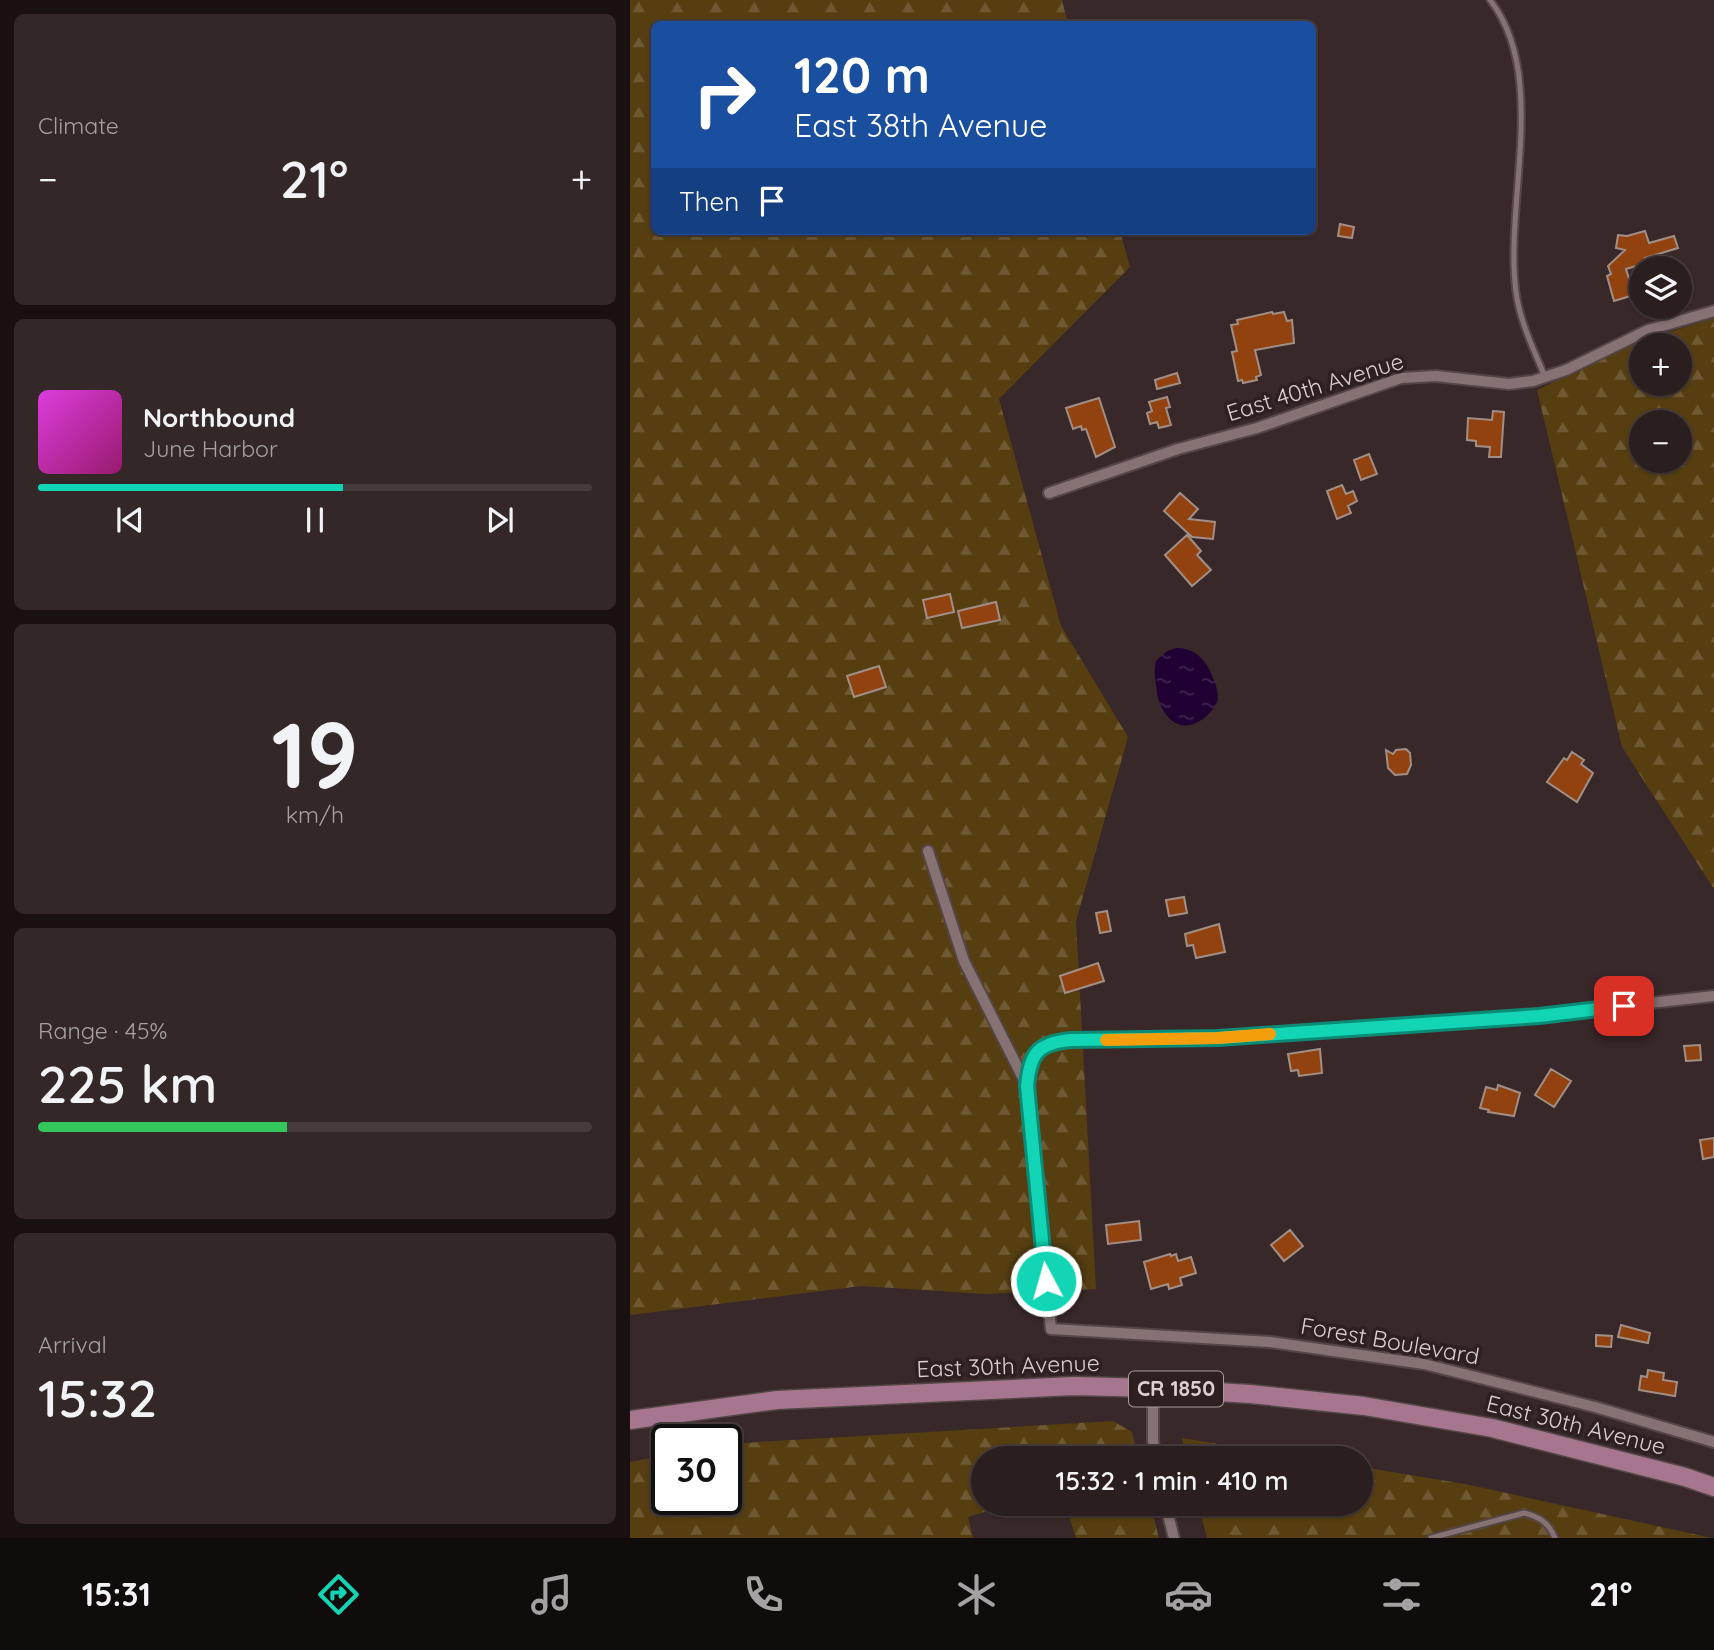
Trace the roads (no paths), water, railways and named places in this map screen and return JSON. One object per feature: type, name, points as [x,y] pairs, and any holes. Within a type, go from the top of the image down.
[{"type":"main road","name":"East 30th Avenue","points":[[630,1420],[777,1400],[1074,1386],[1250,1394],[1364,1406],[1492,1428],[1685,1477],[1714,1488]]},
{"type":"street","name":"East 40th Avenue","points":[[1049,493],[1178,449],[1257,428],[1401,378],[1436,376],[1509,384],[1524,383],[1581,363],[1648,330],[1714,311]]},
{"type":"street","points":[[928,851],[964,961],[1027,1086]]},
{"type":"street","points":[[1027,1086],[1031,1060],[1044,1045],[1055,1041],[1218,1038],[1539,1016],[1714,996]]},
{"type":"street","name":"Forest Boulevard","points":[[1027,1086],[1051,1329],[1270,1342],[1424,1364],[1595,1407],[1714,1442]]},
{"type":"street","points":[[1153,1388],[1154,1446]]},
{"type":"street","points":[[1168,1516],[1174,1538]]},
{"type":"lane","points":[[1490,0],[1502,17],[1516,61],[1521,112],[1514,252],[1516,292],[1524,324],[1545,377]]},
{"type":"lane","points":[[1431,1538],[1524,1513],[1540,1516],[1552,1529],[1555,1538]]},
{"type":"water","points":[[1176,648],[1192,651],[1204,661],[1218,694],[1217,702],[1209,714],[1194,724],[1172,721],[1163,709],[1157,693],[1156,661],[1167,651]]}]
